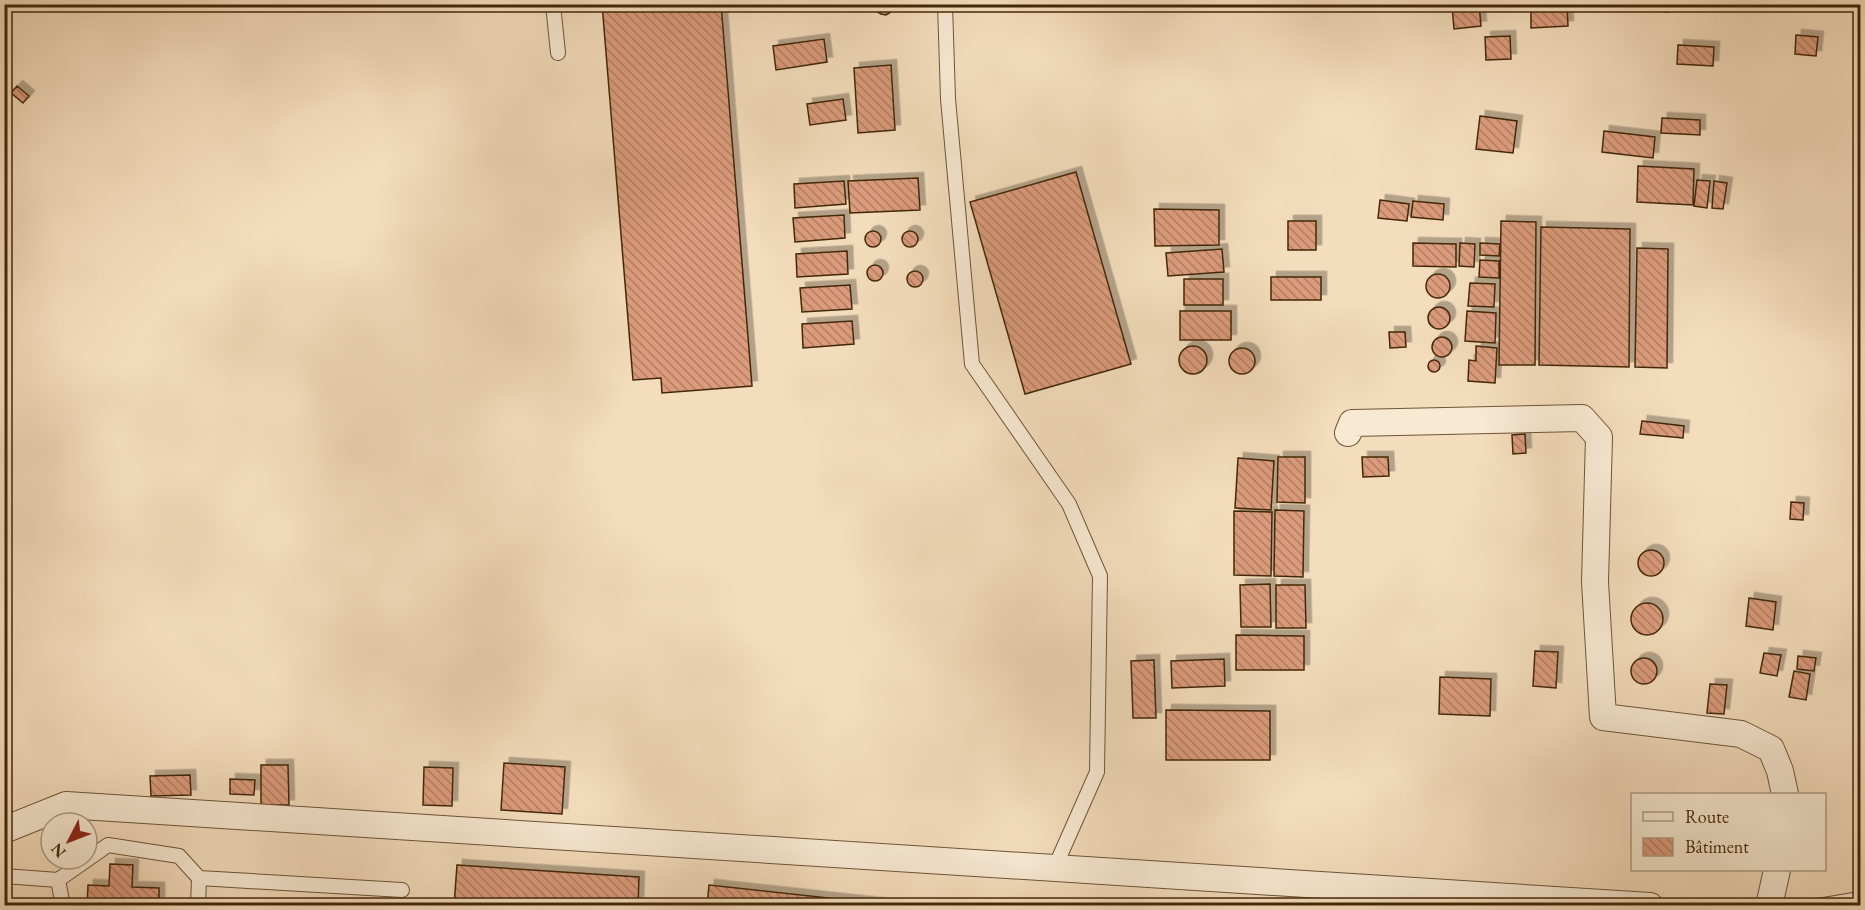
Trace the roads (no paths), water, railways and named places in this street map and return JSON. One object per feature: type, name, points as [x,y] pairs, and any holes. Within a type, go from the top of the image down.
[{"type":"street","points":[[1348,433],[1352,423],[1582,418],[1599,437],[1595,582],[1604,717],[1741,734],[1771,749],[1780,771],[1785,793]]},
{"type":"street","points":[[4,830],[66,805],[1650,906]]},
{"type":"street","points":[[1769,906],[1777,871]]},
{"type":"lane","points":[[553,4],[558,53]]},
{"type":"lane","points":[[945,4],[948,99],[972,364],[1069,504],[1100,576],[1097,772],[1054,867]]},
{"type":"lane","points":[[4,876],[58,880],[108,846],[179,856],[199,878],[198,906]]},
{"type":"lane","points":[[199,878],[402,890]]},
{"type":"lane","points":[[58,880],[63,906]]},
{"type":"lane","points":[[1818,906],[1860,899]]}]
